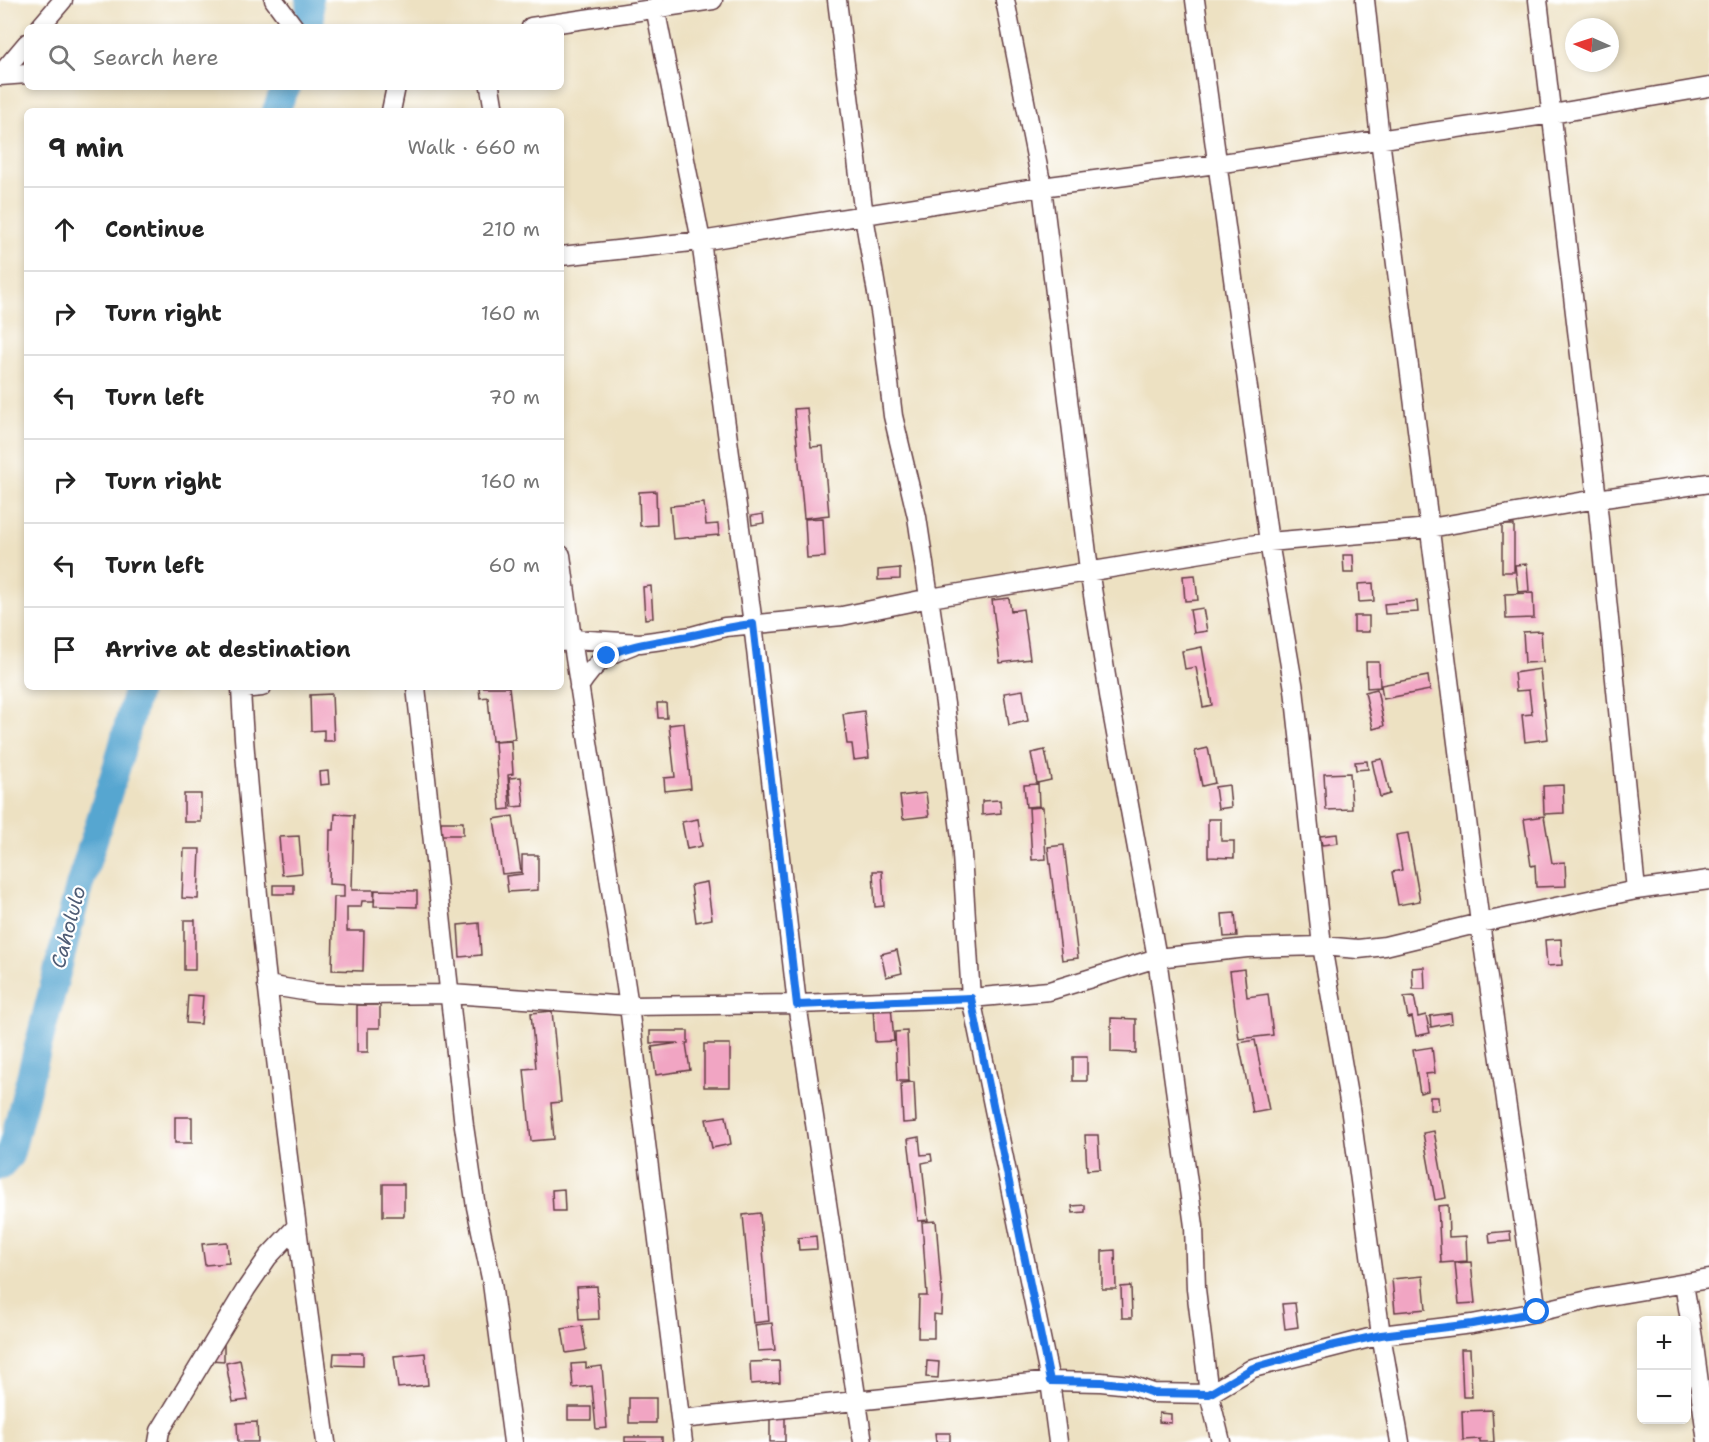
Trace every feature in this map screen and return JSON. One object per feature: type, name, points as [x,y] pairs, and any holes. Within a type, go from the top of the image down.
[{"type":"street","points":[[43,24],[63,0]]},
{"type":"street","points":[[274,0],[292,24]]},
{"type":"street","points":[[550,24],[713,0]]},
{"type":"street","points":[[837,0],[864,216],[881,317],[893,416],[917,517],[930,598],[961,839],[971,998],[1050,1381],[1058,1442]]},
{"type":"street","points":[[1005,0],[1042,187],[1089,570],[1157,958],[1194,1226],[1196,1289],[1209,1394],[1221,1442]]},
{"type":"street","points":[[1195,0],[1269,542],[1294,689],[1322,946],[1350,1107],[1381,1335],[1400,1442]]},
{"type":"street","points":[[1365,0],[1380,139],[1480,923],[1537,1312]]},
{"type":"street","points":[[1538,0],[1597,499],[1636,890]]},
{"type":"street","points":[[655,7],[701,241],[753,624],[797,1005],[863,1442]]},
{"type":"street","points":[[0,75],[24,47]]},
{"type":"street","points":[[0,75],[24,74]]},
{"type":"street","points":[[564,256],[701,241],[1042,187],[1216,164],[1552,114],[1709,87]]},
{"type":"street","points":[[392,108],[395,90]]},
{"type":"street","points":[[490,90],[494,108]]},
{"type":"street","points":[[579,687],[591,668],[618,650],[640,643],[692,636],[725,627],[842,616],[1089,570],[1269,542],[1430,528],[1597,499],[1709,483]]},
{"type":"street","points":[[564,606],[566,640],[579,687],[629,1006],[683,1442]]},
{"type":"street","points":[[566,640],[640,643]]},
{"type":"street","points":[[241,690],[245,759],[267,985],[296,1227],[326,1442]]},
{"type":"street","points":[[416,690],[464,1126],[476,1207],[492,1283],[513,1442]]},
{"type":"street","points":[[267,985],[315,993],[451,994],[629,1006],[797,1005],[971,998],[1050,991],[1157,958],[1247,948],[1322,946],[1358,949],[1385,946],[1636,890],[1709,880]]},
{"type":"street","points":[[158,1442],[160,1431],[246,1289],[268,1257],[296,1227]]},
{"type":"street","points":[[681,1419],[1050,1381],[1120,1384],[1153,1393],[1209,1394],[1253,1368],[1381,1335],[1472,1324],[1597,1298],[1709,1279]]},
{"type":"street","points":[[1684,1284],[1707,1442]]},
{"type":"building","points":[[807,408],[811,447],[823,446],[829,515],[804,518],[794,409]]},
{"type":"building","points":[[656,491],[657,525],[640,526],[639,492]]},
{"type":"building","points":[[704,503],[706,525],[718,524],[719,535],[673,539],[670,506]]},
{"type":"building","points":[[763,514],[764,523],[752,525],[751,516]]},
{"type":"building","points":[[823,518],[825,557],[807,558],[805,519]]},
{"type":"building","points":[[1502,525],[1514,525],[1514,572],[1502,572]]},
{"type":"building","points":[[1343,555],[1353,555],[1354,573],[1344,573]]},
{"type":"building","points":[[1527,564],[1529,591],[1518,592],[1515,565]]},
{"type":"building","points":[[900,568],[900,579],[878,580],[878,570]]},
{"type":"building","points":[[1195,575],[1198,600],[1185,601],[1183,576]]},
{"type":"building","points":[[1373,583],[1374,601],[1359,602],[1358,584]]},
{"type":"building","points":[[651,586],[653,618],[645,619],[643,587]]},
{"type":"building","points":[[1533,593],[1534,618],[1506,619],[1505,594]]},
{"type":"building","points":[[1009,598],[1011,611],[1023,609],[1030,659],[1000,663],[992,600]]},
{"type":"building","points":[[1417,601],[1418,612],[1385,614],[1384,604]]},
{"type":"building","points":[[1203,608],[1207,631],[1194,633],[1190,610]]},
{"type":"building","points":[[1354,616],[1369,616],[1369,632],[1354,632]]},
{"type":"building","points":[[1541,631],[1543,662],[1525,663],[1523,632]]},
{"type":"building","points":[[1202,647],[1212,705],[1203,707],[1196,667],[1185,669],[1182,651]]},
{"type":"building","points":[[1366,662],[1379,662],[1380,687],[1367,688]]},
{"type":"building","points":[[1540,669],[1548,739],[1525,742],[1522,715],[1532,714],[1529,690],[1516,691],[1514,673]]},
{"type":"building","points":[[1428,676],[1430,690],[1383,699],[1381,685]]},
{"type":"building","points":[[1377,689],[1384,726],[1373,729],[1365,692]]},
{"type":"building","points":[[479,690],[509,690],[515,739],[492,741],[488,697],[480,698]]},
{"type":"building","points":[[1023,690],[1028,721],[1009,725],[1004,693]]},
{"type":"building","points":[[332,694],[334,741],[324,741],[324,730],[311,731],[310,695]]},
{"type":"building","points":[[657,703],[666,703],[667,718],[658,718]]},
{"type":"building","points":[[864,711],[869,758],[854,760],[852,744],[847,744],[843,714]]},
{"type":"building","points":[[684,723],[691,788],[665,791],[664,778],[675,777],[669,725]]},
{"type":"building","points":[[511,741],[513,774],[508,775],[510,809],[500,810],[495,742]]},
{"type":"building","points":[[1208,748],[1215,783],[1202,786],[1195,751]]},
{"type":"building","points":[[1045,750],[1051,780],[1037,783],[1031,753]]},
{"type":"building","points":[[1382,759],[1390,794],[1380,797],[1372,761]]},
{"type":"building","points":[[1367,761],[1368,769],[1356,770],[1355,762]]},
{"type":"building","points":[[328,771],[329,784],[320,785],[319,772]]},
{"type":"building","points":[[1350,773],[1352,809],[1326,810],[1324,774]]},
{"type":"building","points":[[521,777],[524,806],[512,807],[509,778]]},
{"type":"building","points":[[1038,784],[1039,806],[1026,807],[1024,785]]},
{"type":"building","points":[[1229,785],[1231,807],[1218,809],[1215,787]]},
{"type":"building","points":[[1563,785],[1564,813],[1544,814],[1543,786]]},
{"type":"building","points":[[926,793],[929,816],[903,819],[900,796]]},
{"type":"building","points":[[184,794],[201,794],[201,822],[184,822]]},
{"type":"building","points":[[1000,800],[1001,813],[982,815],[982,801]]},
{"type":"building","points":[[1043,807],[1046,859],[1032,860],[1029,808]]},
{"type":"building","points":[[335,814],[354,815],[352,890],[374,890],[374,901],[362,901],[361,907],[347,907],[347,931],[364,931],[363,971],[332,970],[334,897],[344,897],[344,885],[329,884],[330,830],[334,830]]},
{"type":"building","points":[[513,816],[521,872],[502,874],[494,819]]},
{"type":"building","points":[[1544,816],[1552,863],[1565,862],[1566,886],[1536,887],[1535,865],[1531,866],[1524,819]]},
{"type":"building","points":[[698,819],[702,846],[687,849],[682,822]]},
{"type":"building","points":[[1208,819],[1221,819],[1221,841],[1234,841],[1234,858],[1208,857]]},
{"type":"building","points":[[441,822],[463,822],[463,835],[440,835]]},
{"type":"building","points":[[1408,833],[1420,901],[1398,905],[1392,872],[1402,870],[1396,835]]},
{"type":"building","points":[[1337,834],[1338,843],[1322,845],[1320,836]]},
{"type":"building","points":[[299,836],[302,873],[282,875],[279,837]]},
{"type":"building","points":[[1064,845],[1078,958],[1062,960],[1048,847]]},
{"type":"building","points":[[184,849],[200,849],[198,899],[182,898]]},
{"type":"building","points":[[522,855],[538,855],[538,890],[508,892],[506,876],[522,874]]},
{"type":"building","points":[[873,871],[882,871],[884,906],[875,907]]},
{"type":"building","points":[[707,882],[712,919],[696,922],[691,885]]},
{"type":"building","points":[[273,885],[294,885],[294,894],[273,894]]},
{"type":"building","points":[[375,890],[417,891],[417,907],[374,906]]},
{"type":"building","points":[[1235,913],[1237,936],[1224,937],[1222,914]]},
{"type":"building","points":[[184,920],[195,920],[195,970],[184,970]]},
{"type":"building","points":[[479,923],[481,955],[460,957],[458,925]]},
{"type":"building","points":[[1561,939],[1562,965],[1547,966],[1545,940]]},
{"type":"building","points":[[897,950],[902,973],[886,977],[881,954]]},
{"type":"building","points":[[1424,967],[1425,989],[1413,989],[1412,968]]},
{"type":"building","points":[[1244,969],[1247,997],[1268,994],[1273,1035],[1239,1039],[1230,971]]},
{"type":"building","points":[[188,995],[203,996],[201,1024],[186,1023]]},
{"type":"building","points":[[1414,996],[1418,1017],[1426,1015],[1430,1033],[1416,1036],[1412,1017],[1408,1018],[1404,997]]},
{"type":"building","points":[[357,1005],[380,1005],[380,1028],[368,1028],[368,1052],[357,1052]]},
{"type":"building","points":[[891,1006],[894,1041],[875,1042],[873,1007]]},
{"type":"building","points":[[552,1011],[561,1102],[551,1103],[554,1139],[531,1141],[524,1069],[536,1068],[531,1013]]},
{"type":"building","points":[[1451,1013],[1452,1023],[1431,1027],[1430,1016]]},
{"type":"building","points":[[1111,1018],[1136,1019],[1136,1053],[1111,1052]]},
{"type":"building","points":[[650,1031],[688,1031],[688,1043],[686,1043],[690,1070],[656,1075],[652,1047],[679,1043],[650,1043]]},
{"type":"building","points":[[907,1031],[909,1081],[897,1081],[895,1032]]},
{"type":"building","points":[[1255,1040],[1269,1110],[1253,1113],[1239,1043]]},
{"type":"building","points":[[704,1044],[730,1044],[730,1087],[704,1087]]},
{"type":"building","points":[[1432,1047],[1435,1073],[1426,1074],[1428,1091],[1420,1093],[1413,1050]]},
{"type":"building","points":[[1073,1057],[1087,1057],[1087,1081],[1073,1081]]},
{"type":"building","points":[[914,1082],[916,1122],[903,1123],[901,1083]]},
{"type":"building","points":[[1430,1097],[1438,1097],[1439,1110],[1430,1110]]},
{"type":"building","points":[[726,1116],[731,1144],[712,1148],[706,1119]]},
{"type":"building","points":[[175,1117],[192,1117],[192,1143],[175,1143]]},
{"type":"building","points":[[1434,1131],[1446,1198],[1435,1200],[1423,1133]]},
{"type":"building","points":[[1085,1135],[1098,1135],[1100,1169],[1087,1170]]},
{"type":"building","points":[[919,1137],[921,1155],[931,1154],[932,1161],[922,1163],[928,1220],[918,1221],[908,1139]]},
{"type":"building","points":[[383,1184],[404,1184],[404,1216],[383,1216]]},
{"type":"building","points":[[564,1189],[565,1211],[553,1211],[552,1190]]},
{"type":"building","points":[[1085,1205],[1085,1212],[1073,1213],[1072,1206]]},
{"type":"building","points":[[1448,1205],[1449,1237],[1466,1236],[1467,1261],[1441,1263],[1438,1206]]},
{"type":"building","points":[[760,1213],[769,1321],[753,1323],[743,1215]]},
{"type":"building","points":[[936,1221],[942,1296],[941,1315],[934,1314],[934,1338],[918,1338],[919,1296],[927,1296],[922,1222]]},
{"type":"building","points":[[1510,1231],[1511,1241],[1490,1243],[1489,1233]]},
{"type":"building","points":[[816,1236],[817,1249],[799,1250],[798,1238]]},
{"type":"building","points":[[227,1242],[229,1263],[205,1265],[202,1244]]},
{"type":"building","points":[[1115,1250],[1116,1289],[1102,1289],[1102,1251]]},
{"type":"building","points":[[1471,1262],[1475,1303],[1459,1304],[1455,1263]]},
{"type":"building","points":[[1423,1276],[1426,1309],[1395,1312],[1392,1279]]},
{"type":"building","points":[[597,1286],[599,1319],[579,1320],[577,1287]]},
{"type":"building","points":[[1131,1286],[1132,1318],[1122,1318],[1121,1287]]},
{"type":"building","points":[[1295,1303],[1298,1327],[1285,1329],[1282,1304]]},
{"type":"building","points":[[772,1323],[775,1350],[758,1351],[755,1325]]},
{"type":"building","points":[[582,1326],[586,1350],[566,1353],[562,1329]]},
{"type":"building","points":[[211,1328],[224,1328],[224,1361],[210,1360]]},
{"type":"building","points":[[1461,1349],[1470,1349],[1472,1397],[1463,1397]]},
{"type":"building","points":[[334,1353],[363,1353],[363,1366],[333,1365]]},
{"type":"building","points":[[425,1353],[428,1385],[398,1388],[394,1356]]},
{"type":"building","points":[[240,1360],[248,1400],[233,1402],[226,1363]]},
{"type":"building","points":[[779,1361],[780,1382],[751,1384],[750,1362]]},
{"type":"building","points":[[927,1361],[939,1362],[938,1378],[926,1377]]},
{"type":"building","points":[[586,1363],[586,1368],[602,1366],[607,1428],[596,1429],[592,1386],[573,1388],[571,1364]]},
{"type":"building","points":[[629,1398],[656,1398],[656,1423],[629,1423]]},
{"type":"building","points":[[568,1407],[591,1407],[591,1420],[568,1420]]},
{"type":"building","points":[[1492,1410],[1494,1442],[1480,1442],[1480,1439],[1463,1440],[1462,1411]]},
{"type":"building","points":[[1159,1413],[1171,1414],[1171,1423],[1159,1422]]},
{"type":"building","points":[[770,1415],[785,1415],[785,1442],[770,1442]]},
{"type":"building","points":[[257,1422],[258,1442],[238,1442],[237,1423]]},
{"type":"building","points":[[935,1433],[950,1433],[950,1442],[936,1442]]},
{"type":"building","points":[[625,1437],[662,1437],[662,1442],[625,1442]]},
{"type":"waterway","name":"Caholulo","points":[[309,0],[311,24]]},
{"type":"waterway","name":"Caholulo","points":[[277,108],[284,90]]},
{"type":"waterway","name":"Caholulo","points":[[0,1166],[10,1155],[79,887],[119,759],[137,690]]},
{"type":"route","points":[[607,656],[640,643],[753,624],[797,1005],[971,998],[1050,1381],[1130,1385],[1153,1393],[1209,1394],[1253,1368],[1331,1346],[1381,1335],[1472,1324],[1537,1312]]}]
